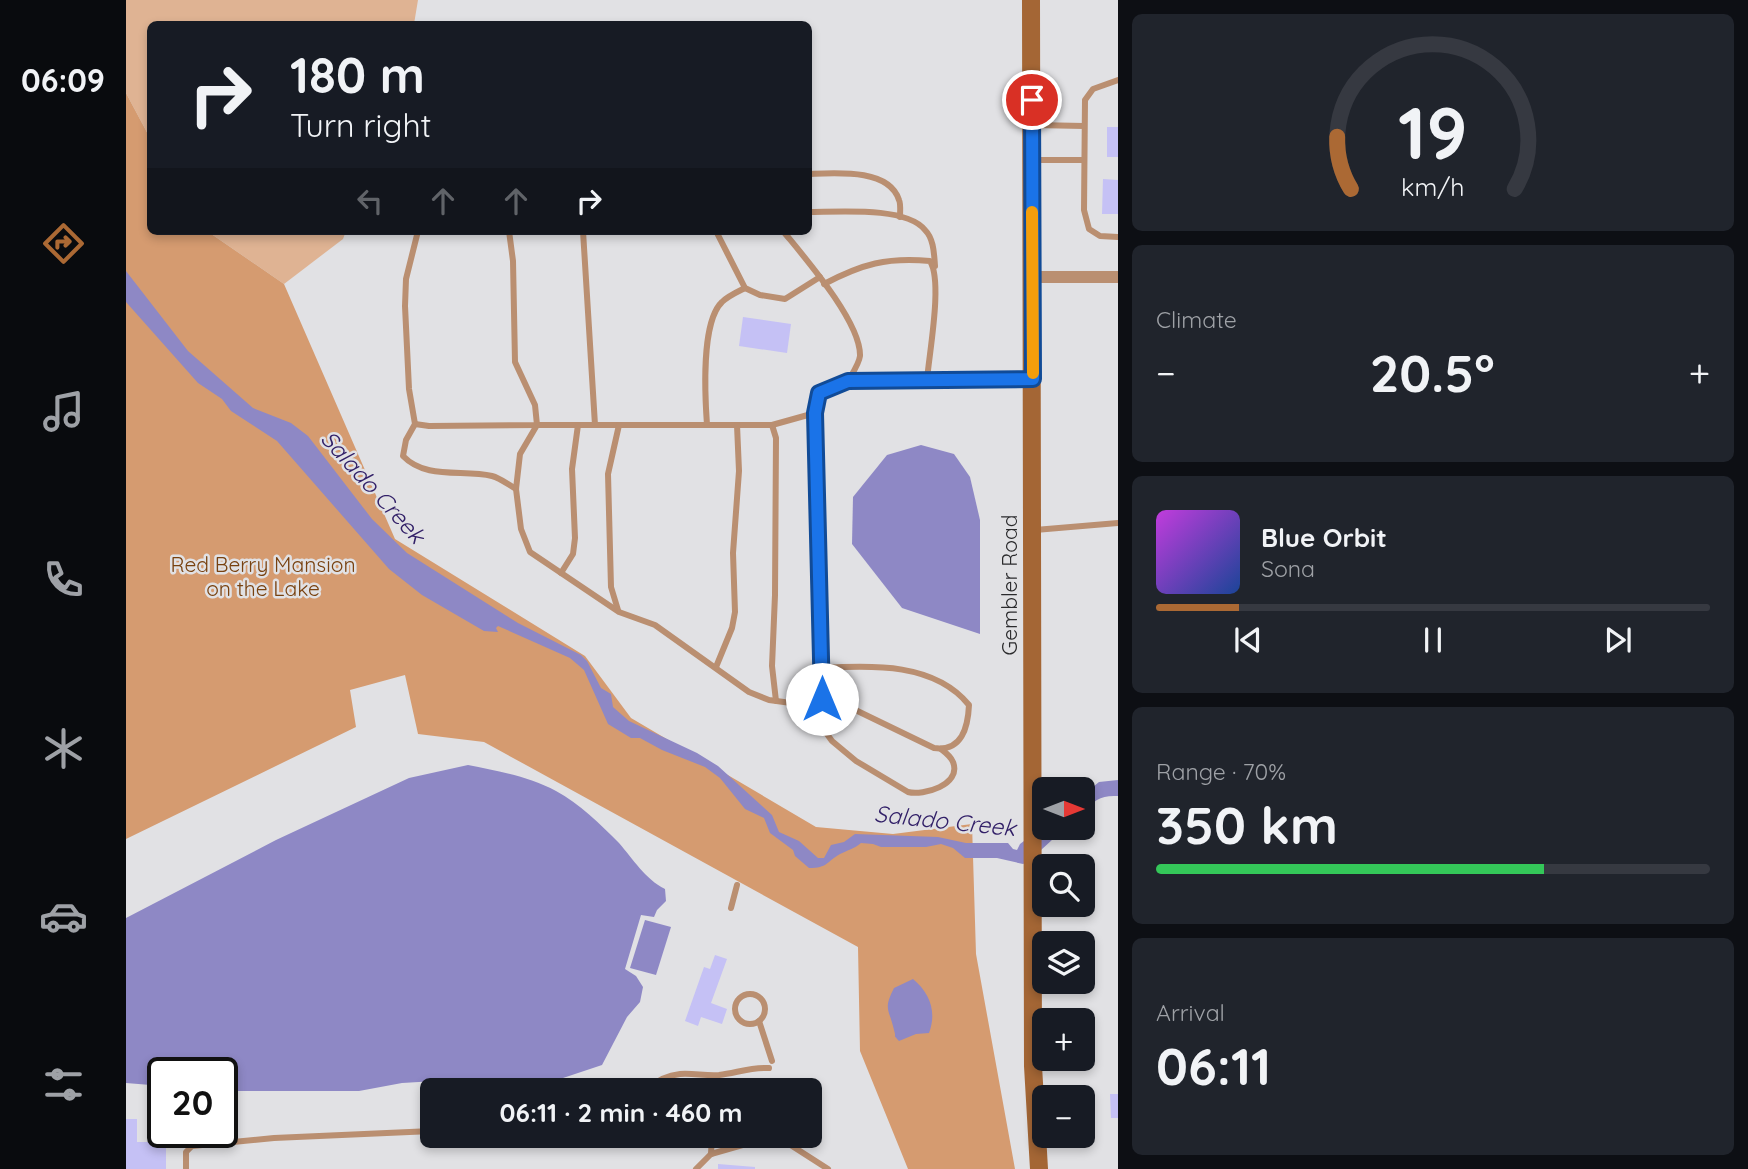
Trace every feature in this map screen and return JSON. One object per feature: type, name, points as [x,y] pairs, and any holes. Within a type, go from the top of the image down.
[{"type":"main road","name":"Gembler Road","points":[[1031,0],[1033,1066],[1039,1169]]},
{"type":"street","points":[[1032,277],[1118,277]]},
{"type":"lane","points":[[1118,80],[1093,89],[1084,100],[1084,210],[1089,229],[1100,236],[1118,237]]},
{"type":"lane","points":[[1032,125],[1084,126]]},
{"type":"lane","points":[[1032,160],[1084,160]]},
{"type":"lane","points":[[812,174],[876,177],[892,188],[900,200],[900,217]]},
{"type":"lane","points":[[812,212],[873,213],[900,217],[921,225],[927,232],[934,251],[935,269],[935,302],[927,380]]},
{"type":"lane","points":[[417,235],[405,279],[410,388],[415,424],[406,440],[403,456],[425,470],[493,476],[516,489]]},
{"type":"lane","points":[[510,235],[513,261],[515,362],[535,405],[537,425],[520,454],[516,489],[521,529],[530,552],[619,612],[655,625],[749,692],[776,701],[806,705],[822,699],[843,704],[934,748],[941,749],[955,743],[965,733],[969,705],[958,692],[922,674],[893,668],[823,668]]},
{"type":"lane","points":[[583,235],[595,425]]},
{"type":"lane","points":[[718,235],[745,288],[760,295],[785,299],[820,277]]},
{"type":"lane","points":[[786,235],[820,277],[855,331],[860,358],[848,381]]},
{"type":"lane","points":[[824,284],[857,267],[888,260],[930,261],[935,269]]},
{"type":"lane","points":[[707,425],[705,391],[708,340],[714,314],[720,303],[745,288]]},
{"type":"lane","points":[[822,699],[815,413],[819,393],[848,381],[1033,379]]},
{"type":"lane","points":[[415,424],[772,425],[815,413]]},
{"type":"lane","points":[[561,573],[573,554],[575,538],[572,469],[578,425]]},
{"type":"lane","points":[[619,425],[608,474],[611,587],[619,612]]},
{"type":"lane","points":[[716,667],[732,628],[735,612],[733,553],[739,471],[737,425]]},
{"type":"lane","points":[[772,425],[776,438],[772,666],[776,701]]},
{"type":"lane","points":[[1033,530],[1118,523]]},
{"type":"lane","points":[[806,705],[832,741],[856,761],[908,792],[931,792],[950,778],[954,768],[953,760],[941,749]]},
{"type":"lane","points":[[731,908],[737,885]]},
{"type":"lane","points":[[759,1021],[750,1024],[738,1017],[737,1003],[744,995],[753,994],[762,999],[765,1009],[759,1021],[772,1061]]},
{"type":"lane","points":[[668,1078],[680,1074],[702,1076],[757,1067],[769,1068]]},
{"type":"lane","points":[[186,1169],[186,1152],[192,1146],[274,1138],[420,1132]]},
{"type":"lane","points":[[711,1148],[711,1154]]},
{"type":"lane","points":[[696,1169],[711,1154],[727,1148]]},
{"type":"lane","points":[[795,1148],[828,1169]]},
{"type":"shaded area","points":[[126,0],[418,0],[414,21],[147,21],[147,132],[126,93]]},
{"type":"shaded area","points":[[213,235],[344,235],[343,239],[284,284]]},
{"type":"shaded area","points":[[126,271],[188,351],[253,408],[291,423],[308,436],[372,519],[407,553],[518,623],[581,655],[601,688],[611,694],[613,707],[629,721],[697,753],[718,766],[772,815],[779,832],[799,841],[818,858],[824,858],[831,845],[844,842],[855,834],[938,837],[966,843],[1008,843],[1017,850],[1032,835],[1032,840],[1052,840],[1023,864],[997,858],[965,858],[953,848],[941,844],[926,847],[881,847],[861,843],[823,866],[809,868],[795,856],[793,850],[770,833],[764,818],[745,809],[720,778],[705,767],[640,738],[631,738],[608,724],[584,670],[570,658],[498,626],[498,632],[484,631],[422,595],[389,569],[277,441],[231,411],[222,399],[198,383],[126,302]]},
{"type":"shaded area","points":[[921,445],[954,454],[970,477],[980,520],[980,634],[902,608],[852,544],[853,497],[887,455]]},
{"type":"shaded area","points":[[468,765],[546,786],[581,808],[619,843],[645,874],[665,889],[666,901],[654,917],[641,915],[625,969],[636,976],[643,987],[640,1002],[627,1017],[602,1065],[563,1078],[420,1078],[420,1082],[359,1091],[238,1091],[238,1057],[147,1057],[147,1085],[126,1083],[126,918],[276,840],[409,778]]},
{"type":"shaded area","points":[[1118,780],[1118,796],[1107,796],[1096,801],[1096,784]]},
{"type":"shaded area","points":[[645,920],[671,927],[656,975],[630,968]]},
{"type":"shaded area","points":[[913,979],[928,997],[932,1010],[931,1025],[929,1033],[916,1034],[899,1041],[895,1037],[888,1005],[894,988]]},
{"type":"green space","name":"Red Berry Mansion on the Lake","points":[[126,93],[147,132],[147,235],[213,235],[284,284],[395,539],[585,656],[631,718],[816,827],[893,834],[972,824],[976,954],[1015,1169],[908,1169],[860,1051],[858,947],[484,742],[418,734],[405,675],[350,690],[356,727],[126,839]]},
{"type":"building","points":[[1107,127],[1118,127],[1118,157],[1107,157]]},
{"type":"building","points":[[1103,179],[1118,180],[1118,214],[1102,214]]},
{"type":"building","points":[[743,317],[791,324],[787,353],[739,346]]},
{"type":"building","points":[[715,955],[727,959],[711,1003],[727,1009],[722,1024],[701,1017],[698,1026],[685,1021],[704,967],[710,969]]},
{"type":"building","points":[[1110,1094],[1118,1094],[1118,1118],[1111,1118]]},
{"type":"building","points":[[126,1119],[137,1119],[137,1142],[147,1142],[147,1148],[166,1148],[166,1169],[126,1169]]},
{"type":"building","points":[[718,1164],[755,1167],[755,1169],[718,1169]]},
{"type":"slow traffic","points":[[1032,212],[1033,373]]},
{"type":"route","points":[[822,699],[815,413],[819,393],[848,381],[1033,379],[1032,100]]},
{"type":"water label","name":"Salado Creek","points":[[373,487]]},
{"type":"water label","name":"Salado Creek","points":[[945,821]]}]
